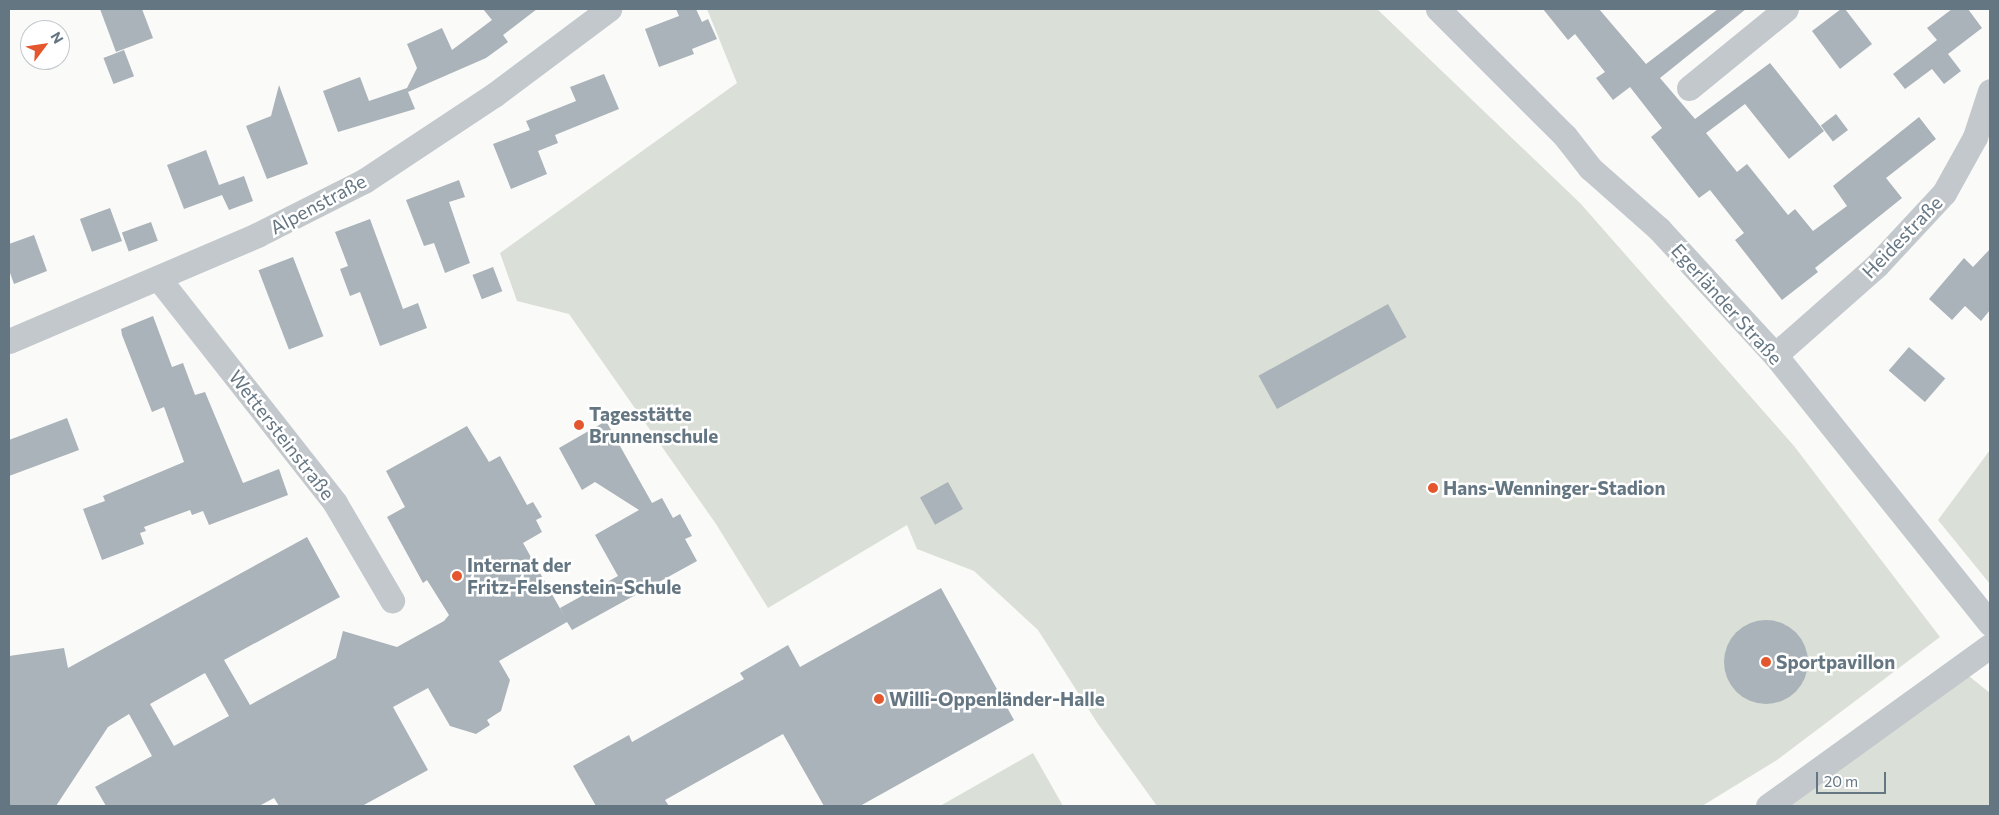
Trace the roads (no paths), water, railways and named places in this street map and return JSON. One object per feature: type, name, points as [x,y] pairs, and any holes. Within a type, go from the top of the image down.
[{"type":"street","name":"Egerländer Straße","points":[[1438,9],[1565,136],[1590,168],[1659,229],[1775,355],[1990,623]]},
{"type":"street","points":[[1689,88],[1786,9]]},
{"type":"street","name":"Alpenstraße","points":[[9,342],[257,236],[364,181],[494,95],[604,12]]},
{"type":"street","name":"Heidestraße","points":[[1775,355],[1877,266],[1944,194],[1975,137],[1990,90]]},
{"type":"street","name":"Wettersteinstraße","points":[[159,278],[335,503],[392,600]]},
{"type":"street","points":[[1768,806],[1990,646]]},
{"type":"place","name":"Tagesstätte Brunnenschule","points":[[579,425]]},
{"type":"place","name":"Hans-Wenninger-Stadion","points":[[1433,488]]},
{"type":"place","name":"Internat der Fritz-Felsenstein-Schule","points":[[457,576]]},
{"type":"place","name":"Sportpavillon","points":[[1766,662]]},
{"type":"place","name":"Willi-Oppenländer-Halle","points":[[879,699]]}]
